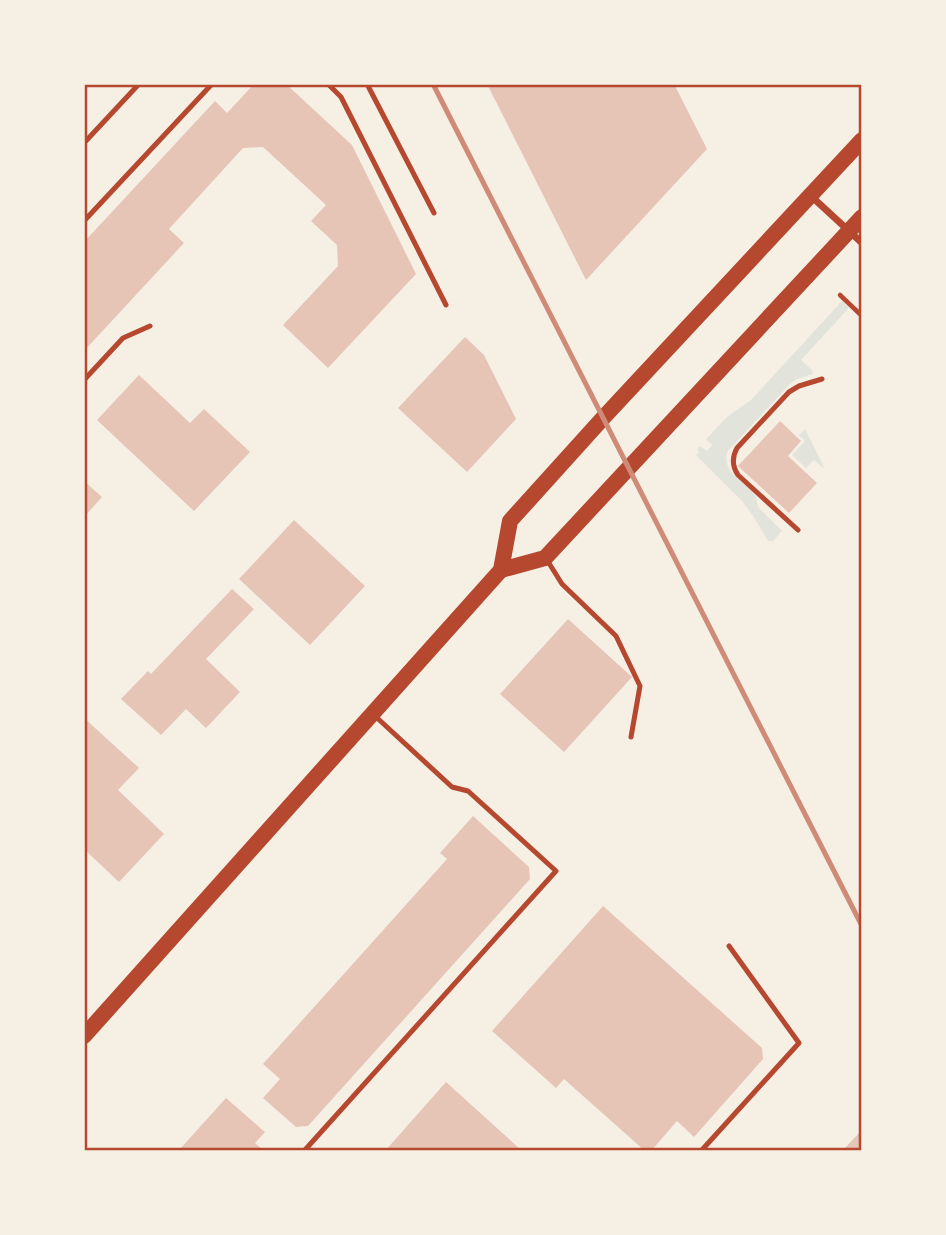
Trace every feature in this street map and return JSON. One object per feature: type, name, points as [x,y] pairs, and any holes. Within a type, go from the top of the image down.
[{"type":"main road","points":[[84,1036],[501,570],[510,521],[862,139]]},
{"type":"main road","points":[[501,570],[545,558],[862,217]]},
{"type":"street","points":[[810,195],[862,243]]},
{"type":"lane","points":[[84,143],[139,84]]},
{"type":"lane","points":[[84,221],[212,84]]},
{"type":"lane","points":[[328,84],[341,96],[446,305]]},
{"type":"lane","points":[[367,84],[434,213]]},
{"type":"lane","points":[[84,380],[123,338],[150,326]]},
{"type":"lane","points":[[797,530],[738,475],[734,468],[734,453],[789,392],[822,379]]},
{"type":"lane","points":[[545,558],[562,584],[616,636],[640,686],[631,737]]},
{"type":"lane","points":[[304,1151],[556,870],[468,791],[452,787],[372,713]]},
{"type":"lane","points":[[701,1151],[799,1043],[729,946]]},
{"type":"path","points":[[840,295],[862,316]]},
{"type":"path","points":[[862,329],[862,335]]},
{"type":"shaded area","points":[[842,301],[849,308],[801,360],[813,374],[791,383],[727,452],[726,460],[731,472],[751,490],[758,507],[782,531],[773,541],[768,541],[742,501],[696,455],[699,452],[697,450],[700,446],[707,451],[712,445],[706,439],[727,417],[751,400]]},
{"type":"shaded area","points":[[805,429],[823,468],[814,460],[806,468],[792,455],[805,441],[799,435]]},
{"type":"building","points":[[254,84],[286,84],[352,145],[416,274],[328,368],[283,325],[338,266],[337,245],[311,221],[326,205],[263,147],[243,148],[169,229],[184,243],[84,351],[84,242],[215,101],[227,113]]},
{"type":"building","points":[[487,84],[674,84],[707,149],[586,280]]},
{"type":"building","points":[[465,337],[484,355],[516,419],[467,472],[398,408]]},
{"type":"building","points":[[139,375],[190,423],[204,409],[250,452],[194,511],[97,420]]},
{"type":"building","points":[[780,421],[801,441],[788,456],[817,483],[789,513],[738,466]]},
{"type":"building","points":[[84,481],[102,497],[84,517]]},
{"type":"building","points":[[294,520],[365,586],[310,645],[239,579]]},
{"type":"building","points":[[232,589],[254,609],[206,659],[240,692],[206,728],[186,709],[161,735],[121,699],[148,671],[151,674]]},
{"type":"building","points":[[568,619],[632,677],[564,752],[500,694]]},
{"type":"building","points":[[84,718],[139,768],[118,790],[164,834],[119,882],[84,849]]},
{"type":"building","points":[[473,816],[529,867],[530,879],[308,1126],[296,1127],[263,1098],[280,1079],[263,1064],[447,859],[440,853]]},
{"type":"building","points":[[603,906],[762,1048],[763,1059],[694,1137],[677,1121],[651,1151],[645,1151],[564,1079],[556,1088],[492,1031]]},
{"type":"building","points":[[446,1082],[509,1139],[522,1151],[385,1151]]},
{"type":"building","points":[[226,1098],[265,1132],[255,1143],[264,1151],[180,1149]]},
{"type":"building","points":[[862,1130],[862,1151],[842,1151]]},
{"type":"railway","points":[[433,84],[862,926]]}]
